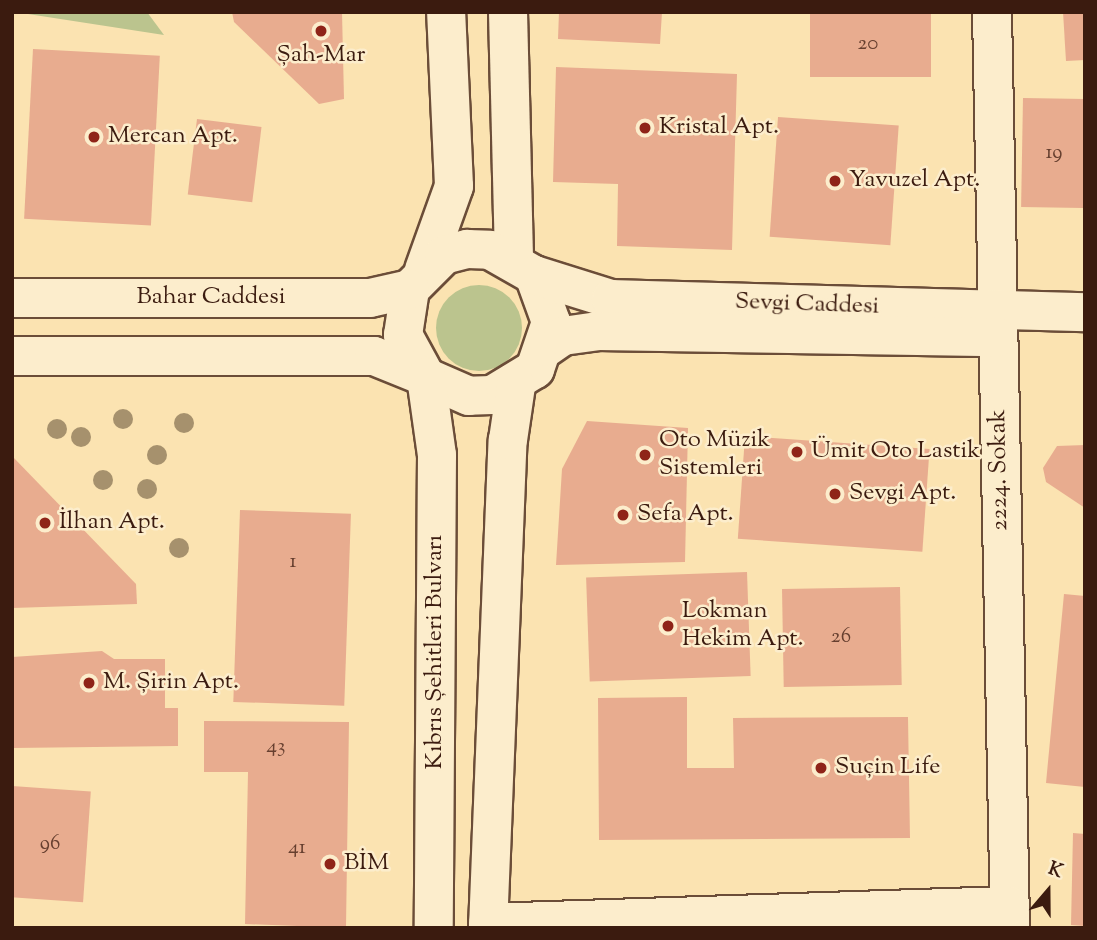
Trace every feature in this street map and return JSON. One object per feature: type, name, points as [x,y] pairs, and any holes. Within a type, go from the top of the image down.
[{"type":"street","points":[[426,377],[403,335],[417,279],[454,186],[446,12]]},
{"type":"street","points":[[508,12],[524,267],[547,297],[547,347]]},
{"type":"street","name":"2224. Sokak","points":[[992,12],[1010,917]]},
{"type":"street","points":[[417,279],[467,249],[524,267]]},
{"type":"street","name":"Sevgi Caddesi","points":[[524,267],[611,299],[997,324],[1085,312]]},
{"type":"street","name":"Bahar Caddesi","points":[[12,298],[370,298],[417,279]]},
{"type":"street","points":[[997,324],[598,331],[563,336],[547,347],[516,386],[508,440],[488,925],[1010,917]]},
{"type":"street","points":[[12,356],[374,356],[469,396],[516,386]]},
{"type":"street","name":"Kıbrıs Şehitleri Bulvarı","points":[[426,377],[437,455],[434,928]]},
{"type":"green space","points":[[15,12],[147,12],[164,35]]},
{"type":"green space","points":[[479,285],[503,292],[515,304],[522,328],[515,352],[503,364],[479,371],[455,364],[443,352],[436,328],[443,304],[455,292]]},
{"type":"building","points":[[232,12],[342,12],[344,99],[319,104],[234,22]]},
{"type":"building","points":[[559,12],[662,12],[660,44],[558,39]]},
{"type":"building","points":[[810,12],[931,12],[931,77],[810,77]]},
{"type":"building","points":[[1063,12],[1085,12],[1085,60],[1066,61]]},
{"type":"building","name":"Mercan Apt.","points":[[33,49],[160,56],[151,225],[24,219]]},
{"type":"building","name":"Kristal Apt.","points":[[556,67],[737,74],[732,250],[617,246],[618,184],[553,182]]},
{"type":"building","points":[[1023,98],[1085,99],[1083,208],[1021,207]]},
{"type":"building","name":"Yavuzel Apt.","points":[[778,117],[899,125],[890,245],[770,237]]},
{"type":"building","points":[[197,119],[262,127],[252,202],[188,194]]},
{"type":"building","name":"Sefa Apt.","points":[[587,421],[688,428],[685,562],[556,565],[562,469]]},
{"type":"building","name":"Sevgi Apt.","points":[[745,436],[930,449],[922,552],[738,539]]},
{"type":"building","points":[[1085,445],[1085,508],[1046,482],[1043,468],[1057,446]]},
{"type":"building","name":"İlhan Apt.","points":[[12,456],[136,584],[137,604],[12,608]]},
{"type":"building","points":[[240,510],[351,514],[344,706],[233,702]]},
{"type":"building","name":"Lokman Hekim Apt.","points":[[747,572],[751,676],[590,682],[586,578]]},
{"type":"building","points":[[900,587],[902,685],[784,687],[782,589]]},
{"type":"building","points":[[1064,594],[1085,596],[1085,787],[1046,783]]},
{"type":"building","name":"M. Şirin Apt.","points":[[102,651],[114,659],[165,659],[165,708],[178,708],[178,746],[12,748],[12,657]]},
{"type":"building","name":"Suçin Life","points":[[687,697],[687,768],[734,768],[733,718],[908,717],[910,838],[599,840],[598,698]]},
{"type":"building","points":[[204,721],[349,722],[346,928],[245,924],[248,772],[204,772]]},
{"type":"building","points":[[12,786],[91,792],[83,902],[12,897]]},
{"type":"building","points":[[1073,833],[1085,834],[1085,926],[1071,925]]},
{"type":"place","name":"Şah-Mar","points":[[321,31]]},
{"type":"place","name":"Kristal Apt.","points":[[645,128]]},
{"type":"place","name":"Mercan Apt.","points":[[94,137]]},
{"type":"place","name":"Yavuzel Apt.","points":[[835,181]]},
{"type":"place","name":"Ümit Oto Lastik","points":[[797,452]]},
{"type":"place","name":"Oto Müzik Sistemleri","points":[[645,455]]},
{"type":"place","name":"Sevgi Apt.","points":[[835,494]]},
{"type":"place","name":"Sefa Apt.","points":[[623,515]]},
{"type":"place","name":"İlhan Apt.","points":[[45,523]]},
{"type":"place","name":"Lokman Hekim Apt.","points":[[668,626]]},
{"type":"place","name":"M. Şirin Apt.","points":[[89,683]]},
{"type":"place","name":"Suçin Life","points":[[821,768]]},
{"type":"place","name":"BİM","points":[[330,864]]}]
